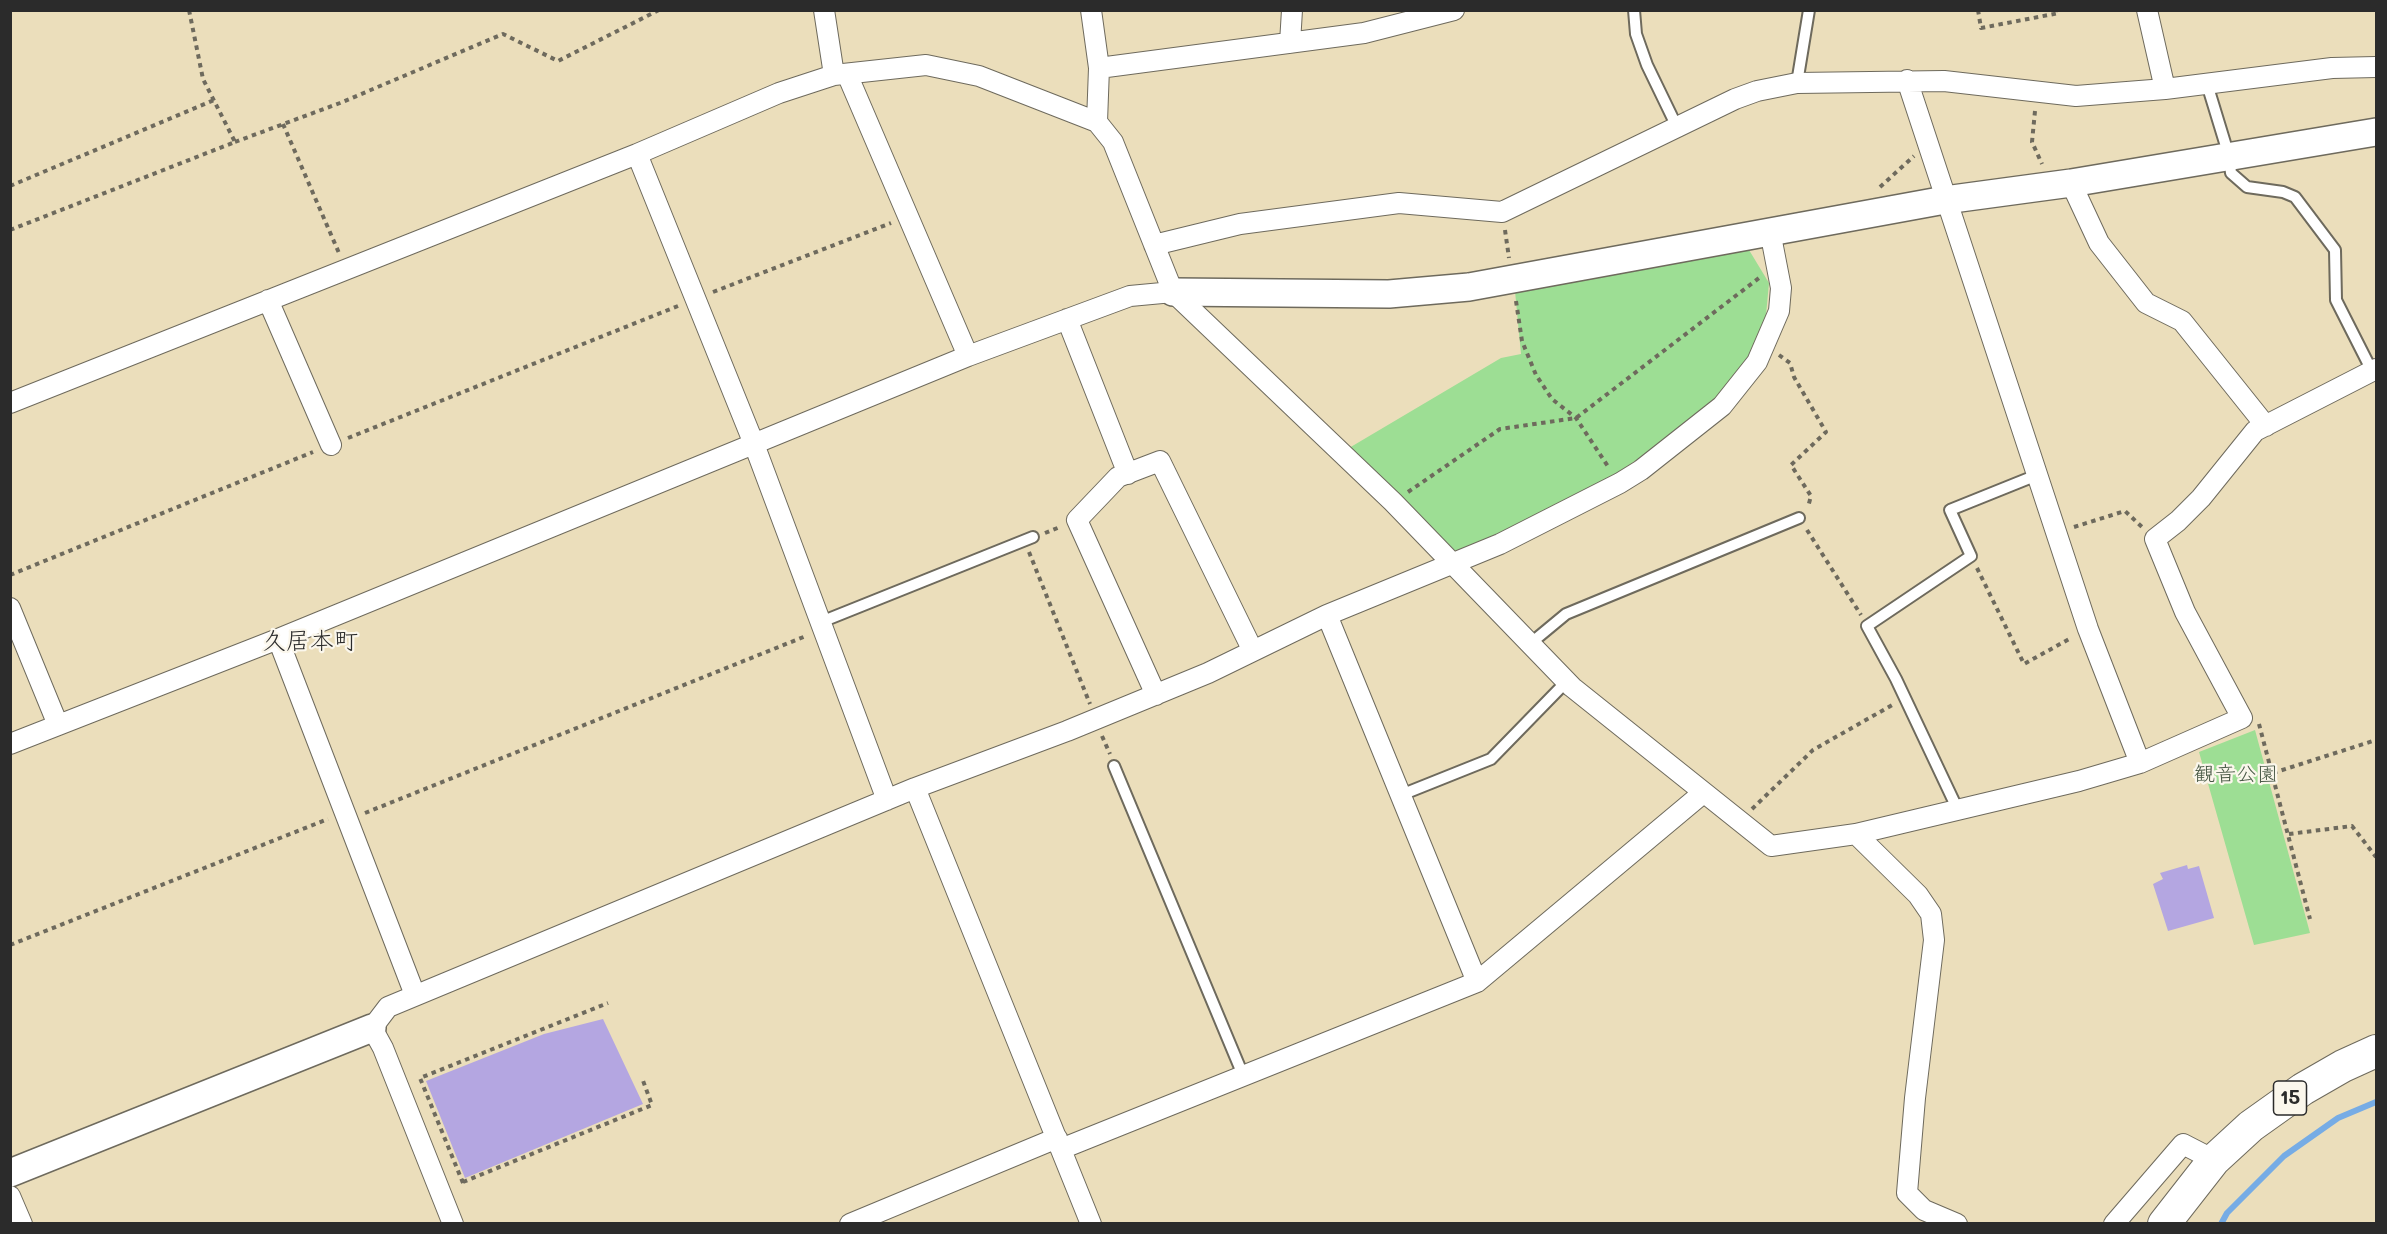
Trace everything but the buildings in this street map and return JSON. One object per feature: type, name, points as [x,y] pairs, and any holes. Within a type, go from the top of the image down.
[{"type":"main road","name":"15","points":[[2164,1224],[2214,1160],[2280,1104],[2343,1066],[2376,1051]]},
{"type":"street","points":[[824,10],[841,74],[908,217],[969,356]]},
{"type":"street","points":[[1090,10],[1098,68],[1098,122]]},
{"type":"street","points":[[1290,43],[1292,10]]},
{"type":"street","points":[[1098,68],[1364,33],[1454,10]]},
{"type":"street","points":[[2147,10],[2165,89]]},
{"type":"street","points":[[10,403],[637,154],[778,93],[841,74],[926,65],[979,76],[1098,122],[1113,142],[1173,292],[1393,502],[1567,681],[1771,846],[1856,834],[1957,808],[2079,781],[2140,763],[2242,718],[2185,612],[2155,539],[2186,513],[2254,431],[2374,370]]},
{"type":"street","points":[[1154,245],[1239,224],[1399,203],[1502,212],[1757,91],[1797,83],[1944,81],[2076,96],[2165,89],[2332,68],[2376,67]]},
{"type":"street","points":[[1907,80],[2088,629],[2140,763]]},
{"type":"street","points":[[10,744],[278,639],[969,356],[1130,296],[1173,292],[1389,294],[1449,290],[1945,200],[2062,184],[2376,132]]},
{"type":"street","points":[[637,154],[754,444],[887,800]]},
{"type":"street","points":[[2062,184],[2099,243],[2146,303],[2182,321],[2266,426]]},
{"type":"street","points":[[10,1173],[372,1028],[388,1007],[415,995],[915,788],[1156,694],[1327,615],[1453,565],[1620,483],[1641,470],[1722,406],[1746,378],[1767,344],[1779,311],[1781,288],[1770,231]]},
{"type":"street","points":[[268,300],[332,445]]},
{"type":"street","points":[[1067,319],[1128,474]]},
{"type":"street","points":[[1156,694],[1077,520],[1118,477],[1161,461],[1252,651]]},
{"type":"street","points":[[10,608],[58,725]]},
{"type":"street","points":[[1327,615],[1477,982]]},
{"type":"street","points":[[278,639],[415,995]]},
{"type":"street","points":[[915,788],[1091,1224]]},
{"type":"street","points":[[850,1224],[1243,1075],[1477,982],[1703,793]]},
{"type":"street","points":[[1856,834],[1918,895],[1931,914],[1934,940],[1906,1192],[1924,1210],[1957,1224]]},
{"type":"street","points":[[372,1028],[383,1048],[453,1224]]},
{"type":"street","points":[[2114,1224],[2183,1144],[2214,1160]]},
{"type":"street","points":[[10,1196],[22,1224]]},
{"type":"lane","points":[[1634,10],[1636,34],[1647,65],[1677,127]]},
{"type":"lane","points":[[1797,83],[1809,10]]},
{"type":"lane","points":[[2207,84],[2229,156],[2231,173],[2247,187],[2295,196],[2336,250],[2336,300],[2374,370]]},
{"type":"lane","points":[[1957,808],[1905,697],[1867,626],[1971,556],[1950,510],[2037,475]]},
{"type":"lane","points":[[1531,643],[1566,614],[1799,518]]},
{"type":"lane","points":[[822,626],[1029,539]]},
{"type":"lane","points":[[1401,795],[1491,759],[1567,681]]},
{"type":"lane","points":[[1114,766],[1243,1075]]},
{"type":"path","points":[[189,10],[203,79],[235,142]]},
{"type":"path","points":[[10,230],[283,124],[503,34],[558,61],[659,10]]},
{"type":"path","points":[[1978,10],[1981,28],[2059,13],[2058,10]]},
{"type":"path","points":[[2037,92],[2032,142],[2062,184]]},
{"type":"path","points":[[10,186],[214,100]]},
{"type":"path","points":[[283,124],[346,269]]},
{"type":"path","points":[[1847,217],[1928,144]]},
{"type":"path","points":[[1502,212],[1522,341],[1536,375],[1552,399],[1576,418],[1620,483]]},
{"type":"path","points":[[10,575],[695,299],[908,217]]},
{"type":"path","points":[[1393,502],[1500,429],[1576,418],[1775,265]]},
{"type":"path","points":[[1767,344],[1790,363],[1794,377],[1826,432],[1791,465],[1811,496],[1807,508],[1799,518],[1867,626]]},
{"type":"path","points":[[2056,532],[2125,511],[2155,539]]},
{"type":"path","points":[[1077,520],[1029,539],[1114,766]]},
{"type":"path","points":[[1971,556],[2024,664],[2088,629]]},
{"type":"path","points":[[10,945],[347,816],[822,626]]},
{"type":"path","points":[[1739,821],[1813,750],[1905,697]]},
{"type":"path","points":[[2242,718],[2259,722],[2310,919]]},
{"type":"path","points":[[2273,773],[2376,740]]},
{"type":"path","points":[[2289,834],[2352,826],[2376,857]]},
{"type":"path","points":[[463,1182],[420,1078],[608,1003]]},
{"type":"path","points":[[440,1192],[652,1105],[642,1078]]},
{"type":"green space","points":[[1746,245],[1769,283],[1766,315],[1754,352],[1724,393],[1661,444],[1597,486],[1461,552],[1450,549],[1349,448],[1501,358],[1521,354],[1515,291]]},
{"type":"green space","name":"観音公園","points":[[2255,730],[2310,933],[2254,945],[2199,752]]},
{"type":"waterway","points":[[2221,1224],[2227,1213],[2284,1156],[2338,1118],[2376,1102]]},
{"type":"district","name":"久居本町","points":[[310,642]]}]
